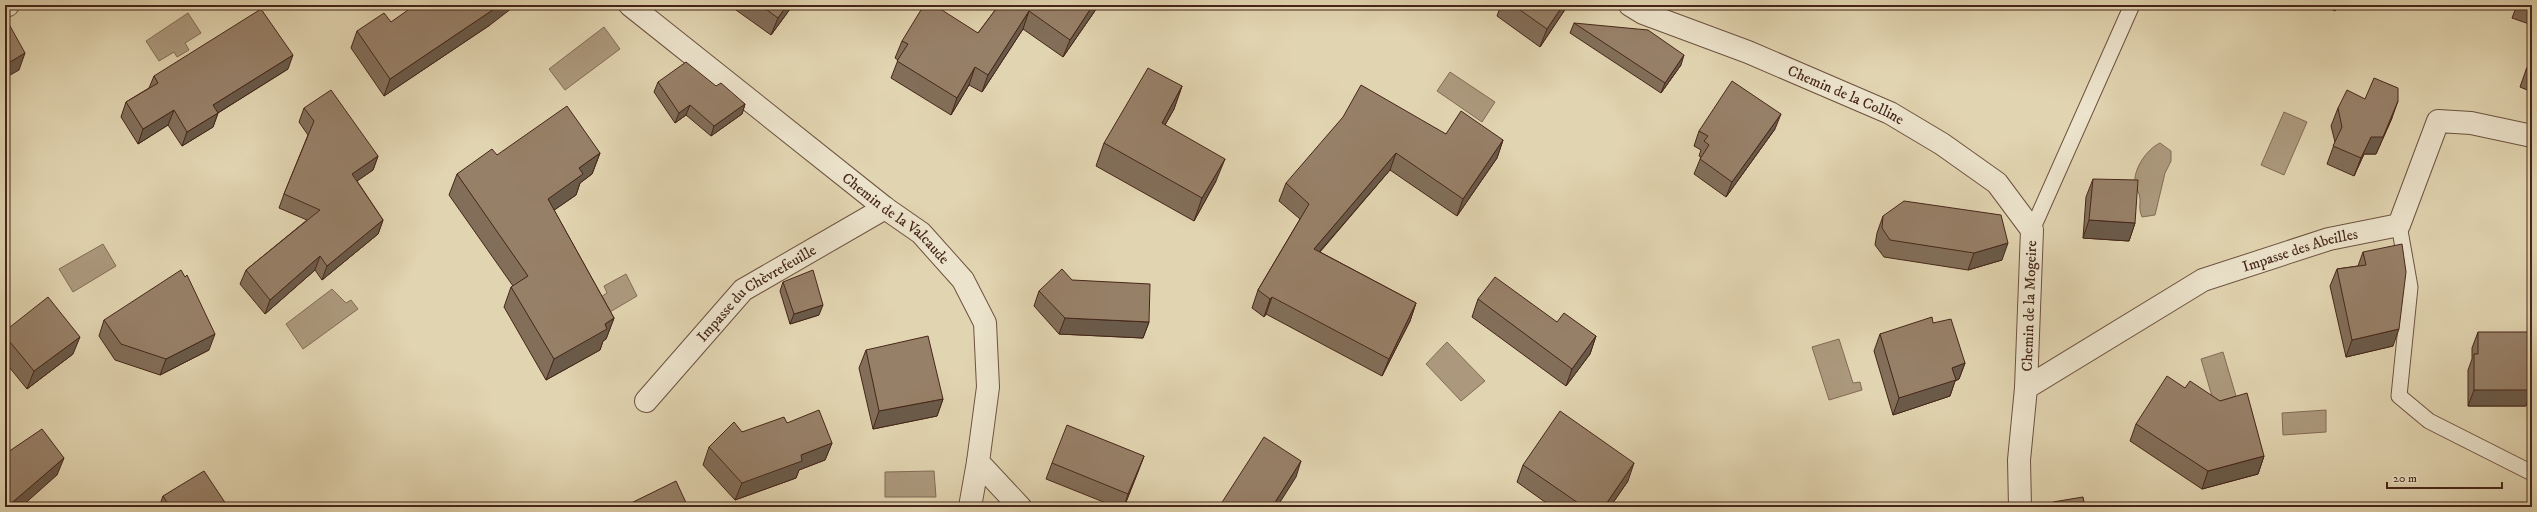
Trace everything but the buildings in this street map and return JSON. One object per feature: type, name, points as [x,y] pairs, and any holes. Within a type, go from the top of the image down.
[{"type":"street","name":"Chemin de la Valcaude","points":[[630,5],[885,208],[921,233],[964,280],[985,322],[988,387],[978,462],[970,507]]},
{"type":"street","name":"Chemin de la Colline","points":[[1630,5],[1643,13],[1748,52],[1890,113],[1942,144],[1997,184],[2032,230]]},
{"type":"street","points":[[2399,225],[2438,121],[2471,123],[2532,136]]},
{"type":"street","name":"Impasse du Chèvrefeuille","points":[[646,401],[743,290],[885,208]]},
{"type":"street","name":"Impasse des Abeilles","points":[[2026,388],[2203,280],[2329,239],[2399,225]]},
{"type":"street","name":"Chemin de la Mogeire","points":[[2020,507],[2019,460],[2026,388],[2032,230]]},
{"type":"street","points":[[978,462],[1020,507]]},
{"type":"lane","name":"Chemin de la Mogeire","points":[[2032,230],[2132,5]]},
{"type":"lane","points":[[2399,225],[2410,288],[2399,396],[2430,421],[2532,473]]},
{"type":"shaded area","points":[[188,13],[201,33],[185,43],[189,50],[177,57],[174,52],[159,61],[146,41]]},
{"type":"shaded area","points":[[604,27],[620,49],[565,90],[549,69]]},
{"type":"shaded area","points":[[1450,72],[1495,102],[1482,122],[1437,91]]},
{"type":"shaded area","points":[[2284,112],[2307,122],[2284,175],[2261,165]]},
{"type":"shaded area","points":[[2160,143],[2171,151],[2171,161],[2165,173],[2155,215],[2142,217],[2140,210],[2140,197],[2135,184],[2136,172],[2142,160],[2150,150]]},
{"type":"shaded area","points":[[103,244],[116,266],[73,292],[59,269]]},
{"type":"shaded area","points":[[626,274],[637,296],[593,322],[596,300],[607,293],[604,286]]},
{"type":"shaded area","points":[[332,289],[346,303],[351,300],[358,309],[303,349],[286,324]]},
{"type":"shaded area","points":[[1839,339],[1853,383],[1860,382],[1862,390],[1829,400],[1812,347]]},
{"type":"shaded area","points":[[1447,342],[1485,381],[1461,401],[1426,364]]},
{"type":"shaded area","points":[[2223,352],[2236,396],[2214,403],[2201,359]]},
{"type":"shaded area","points":[[2326,410],[2326,432],[2283,435],[2282,413]]},
{"type":"shaded area","points":[[934,471],[936,497],[885,497],[885,472]]}]
